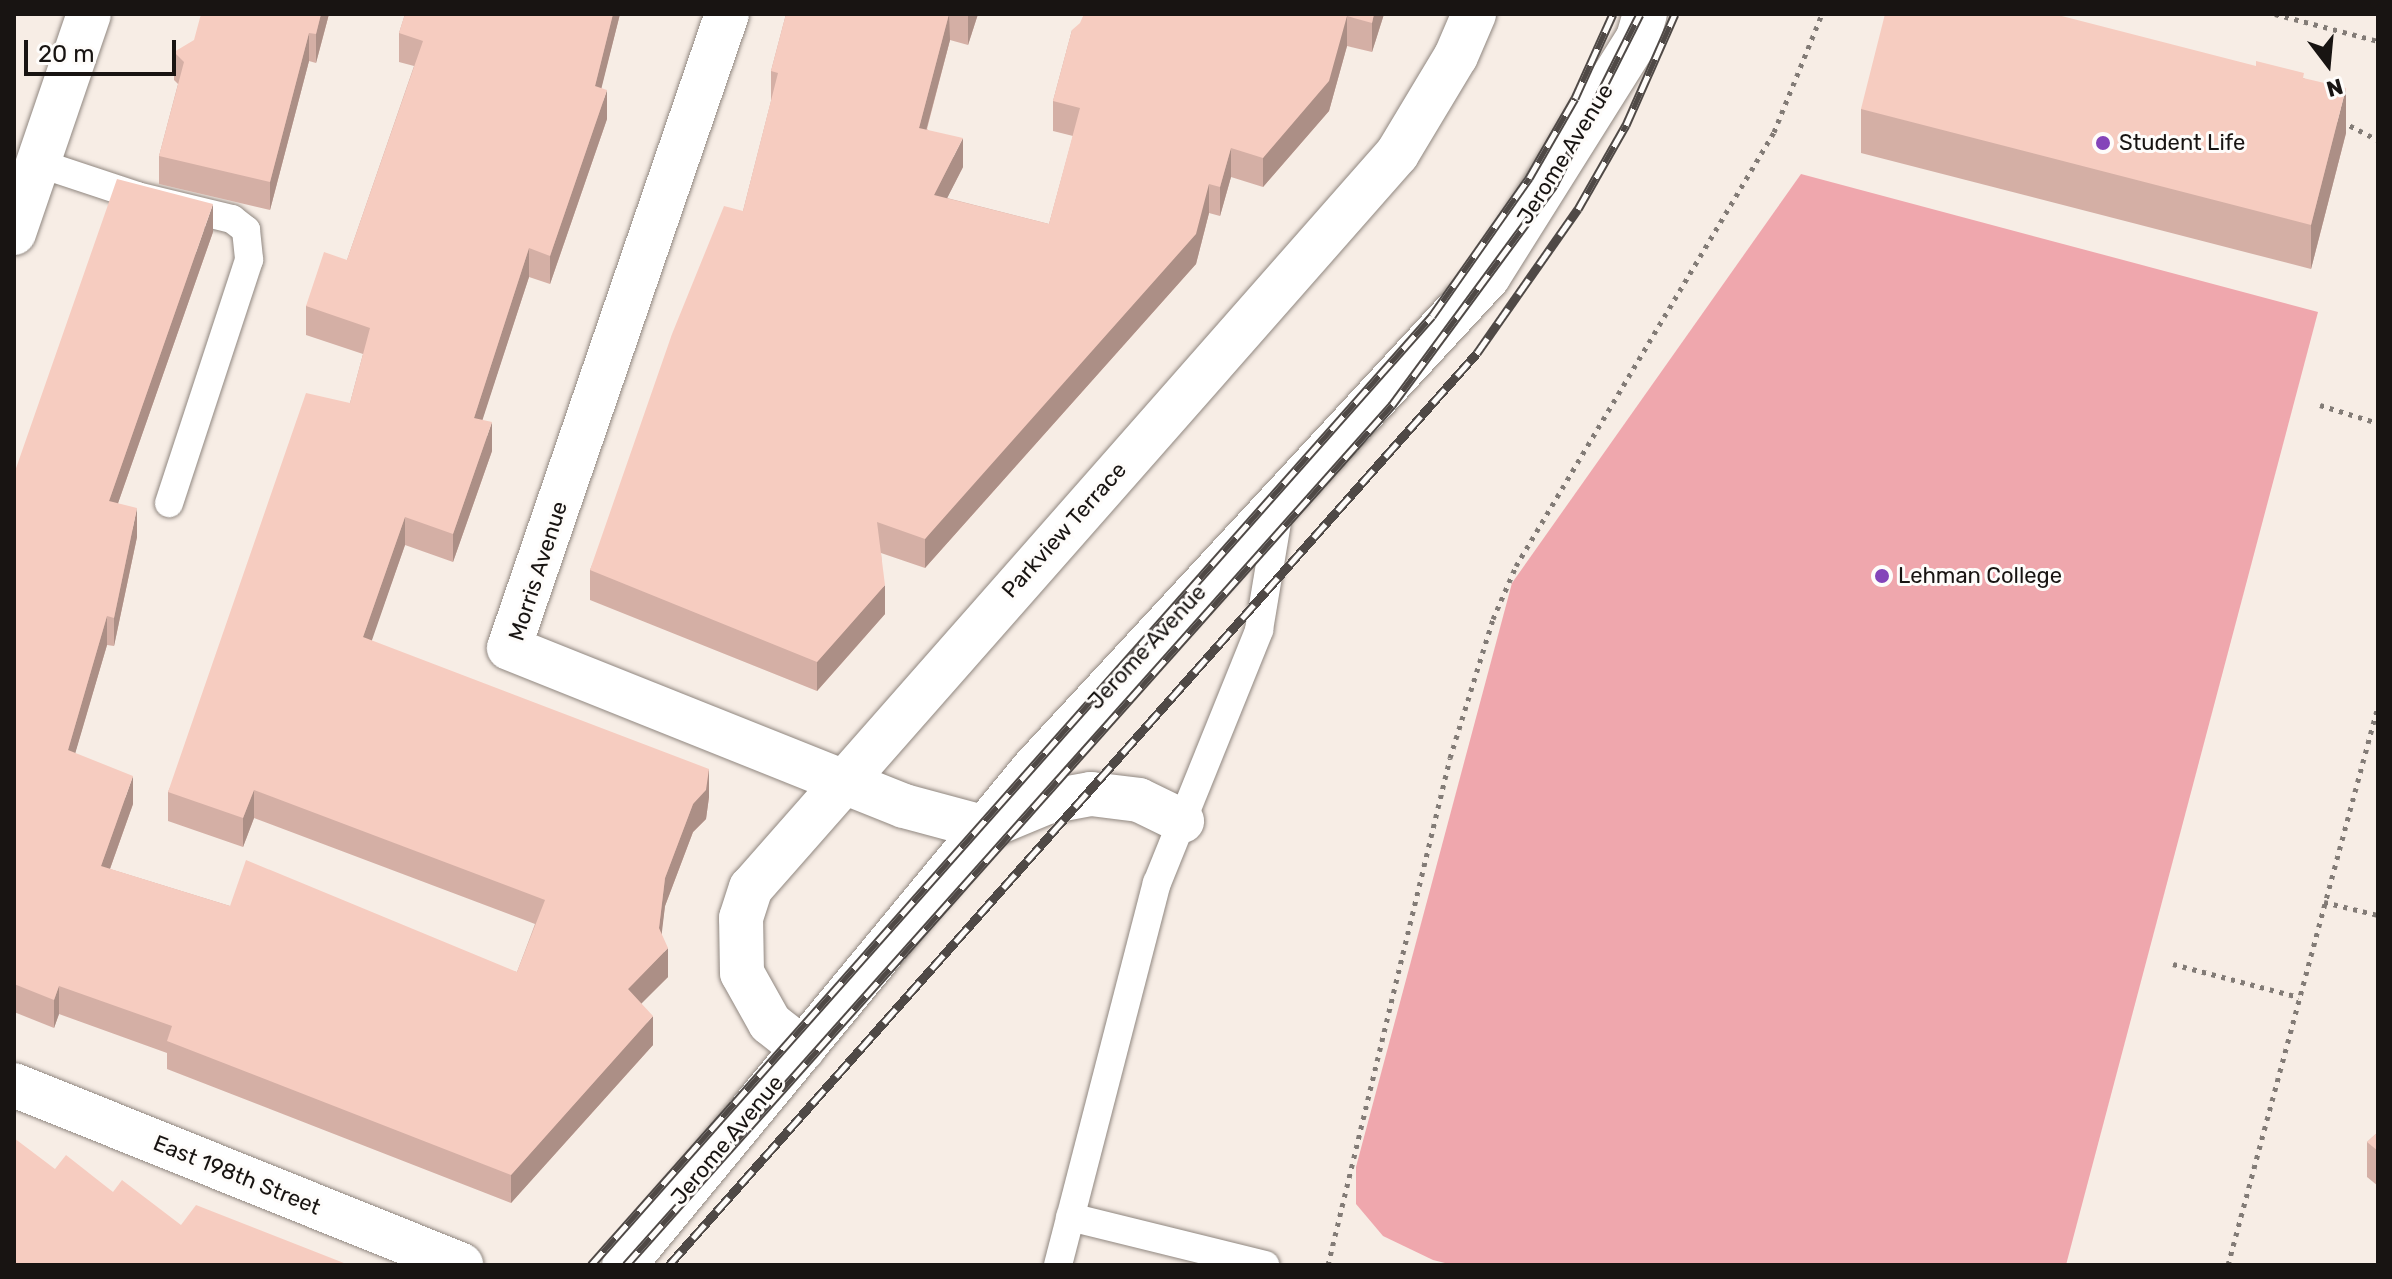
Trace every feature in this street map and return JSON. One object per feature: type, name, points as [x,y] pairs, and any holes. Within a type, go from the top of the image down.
[{"type":"street","points":[[14,233],[89,14]]},
{"type":"street","name":"Morris Avenue","points":[[727,14],[509,648],[843,782],[986,828]]},
{"type":"street","name":"Parkview Terrace","points":[[803,1049],[770,1023],[753,1000],[742,973],[741,918],[751,888],[1397,154],[1456,56],[1474,14]]},
{"type":"street","name":"Jerome Avenue","points":[[624,1265],[1034,768],[1488,277],[1638,38],[1645,14]]},
{"type":"street","points":[[986,828],[1047,802],[1091,794],[1139,800],[1182,821]]},
{"type":"street","name":"East 198th Street","points":[[14,1085],[461,1265]]},
{"type":"lane","points":[[38,163],[137,196],[232,219],[246,230],[249,260],[169,503]]},
{"type":"lane","points":[[1058,1265],[1157,883],[1259,630],[1280,504]]},
{"type":"lane","points":[[1070,1217],[1265,1265]]},
{"type":"path","points":[[1328,1265],[1450,758],[1493,619],[1516,566],[1774,132],[1822,14]]},
{"type":"path","points":[[2275,14],[2378,41]]},
{"type":"path","points":[[2337,120],[2378,140]]},
{"type":"path","points":[[2320,405],[2378,423]]},
{"type":"path","points":[[2228,1265],[2378,706]]},
{"type":"path","points":[[2324,902],[2378,915]]},
{"type":"path","points":[[2173,964],[2299,997]]},
{"type":"shaded area","points":[[1801,174],[2318,312],[2066,1265],[1453,1265],[1433,1260],[1383,1236],[1356,1204],[1356,1167],[1512,583]]},
{"type":"building","points":[[201,14],[321,14],[316,34],[309,33],[270,182],[159,156],[184,62],[174,52],[194,40]]},
{"type":"building","points":[[405,14],[613,14],[595,86],[607,90],[550,256],[529,248],[474,418],[492,422],[453,534],[405,517],[363,637],[709,769],[706,790],[693,804],[665,878],[659,928],[668,948],[628,989],[653,1016],[511,1175],[167,1041],[172,1026],[59,986],[54,1000],[14,984],[14,474],[117,179],[213,204],[109,501],[137,508],[114,618],[107,616],[68,750],[133,776],[101,866],[230,906],[246,860],[517,972],[545,900],[254,790],[243,818],[168,792],[306,393],[350,403],[370,328],[306,306],[324,252],[347,260],[423,41],[399,33]]},
{"type":"building","points":[[786,14],[949,14],[919,128],[963,138],[934,195],[1049,224],[1080,108],[1053,101],[1072,30],[1084,14],[1374,14],[1372,23],[1347,16],[1329,81],[1263,158],[1231,148],[1220,187],[1209,184],[1196,234],[925,539],[877,522],[885,585],[817,662],[590,570],[672,334],[724,206],[743,211],[778,73],[771,71]]},
{"type":"building","name":"Student Life","points":[[1885,14],[2054,14],[2256,66],[2256,61],[2304,73],[2303,78],[2346,88],[2311,225],[1861,109]]},
{"type":"building","points":[[2378,1132],[2378,1151],[2367,1142]]},
{"type":"building","points":[[14,1138],[55,1169],[66,1155],[113,1192],[122,1180],[181,1225],[196,1205],[349,1265],[14,1265]]},
{"type":"railway","points":[[591,1265],[1432,316],[1529,178],[1575,98],[1613,14]]},
{"type":"railway","points":[[626,1265],[1392,405],[1554,185],[1640,14]]},
{"type":"railway","points":[[669,1265],[1477,353],[1578,209],[1626,125],[1675,14]]},
{"type":"place","name":"Student Life","points":[[2103,143]]},
{"type":"place","name":"Lehman College","points":[[1882,576]]}]
